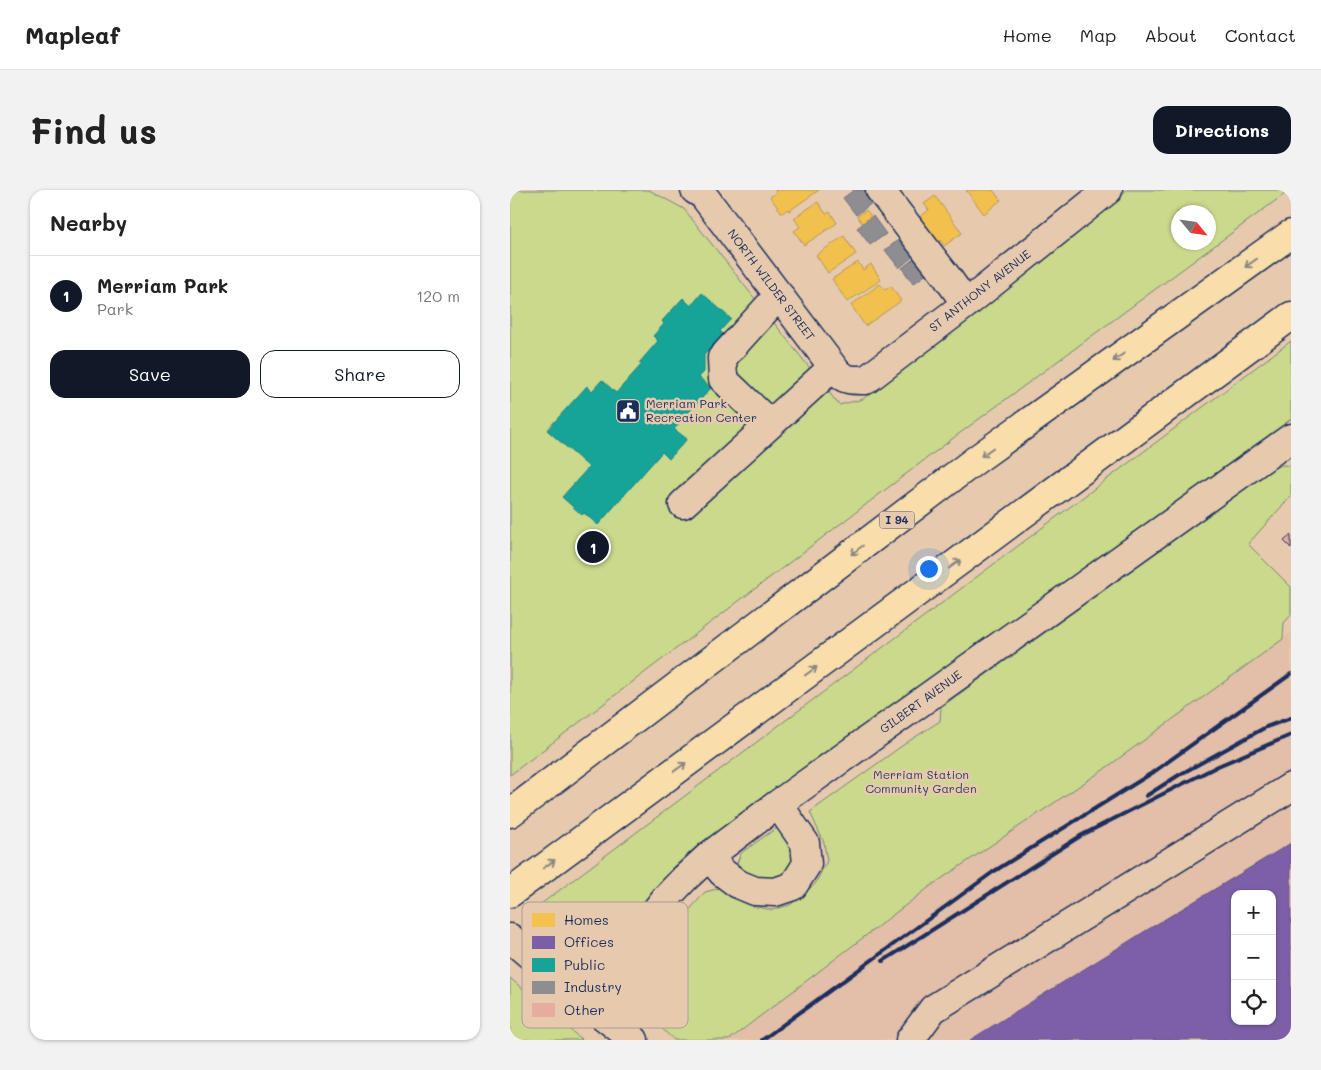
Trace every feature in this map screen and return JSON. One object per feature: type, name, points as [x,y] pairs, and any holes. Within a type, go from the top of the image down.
[{"type":"highway","name":"I 94","points":[[510,813],[977,459],[1291,234]]},
{"type":"highway","points":[[510,893],[1291,316]]},
{"type":"street","name":"NORTH WILDER STREET","points":[[695,190],[703,195],[840,373]]},
{"type":"street","points":[[880,190],[966,304]]},
{"type":"street","name":"ST ANTHONY AVENUE","points":[[840,373],[866,380],[966,304],[1108,190]]},
{"type":"street","points":[[770,424],[723,379],[722,358],[779,295]]},
{"type":"street","points":[[683,504],[770,424],[840,373]]},
{"type":"street","name":"GILBERT AVENUE","points":[[663,902],[709,856],[778,804],[1291,438]]},
{"type":"street","points":[[910,1040],[933,1009],[1291,787]]},
{"type":"street","points":[[709,856],[722,872],[738,884],[755,891],[775,892],[792,886],[807,864],[805,843],[778,804]]},
{"type":"street","points":[[510,938],[522,948]]},
{"type":"street","points":[[619,1028],[634,1040]]},
{"type":"shaded area","points":[[1291,633],[1291,1040],[730,1040],[932,885],[1103,770]]},
{"type":"green space","points":[[510,190],[649,190],[684,209],[839,405],[863,399],[1127,190],[1290,190],[1216,245],[1216,205],[1171,205],[1171,250],[1209,250],[956,436],[510,775]]},
{"type":"green space","points":[[1291,341],[1291,419],[697,846],[674,867],[644,902],[544,902]]},
{"type":"green space","name":"Merriam Station Community Garden","points":[[1283,465],[1291,466],[1291,496],[1248,544],[1291,587],[1291,615],[1284,623],[1283,639],[1103,770],[932,885],[729,1040],[674,1040],[661,1028],[688,1028],[688,912],[705,892],[720,888],[742,902],[772,910],[790,905],[815,884],[827,861],[824,843],[810,812],[940,721],[941,707],[1276,467]]},
{"type":"green space","points":[[775,829],[782,829],[796,837],[792,873],[768,882],[746,872],[737,863],[741,853]]},
{"type":"green space","points":[[510,978],[522,988],[522,1028],[568,1028],[582,1040],[510,1040]]},
{"type":"building: Homes","points":[[775,190],[819,190],[789,211],[788,209],[782,213],[770,197],[776,193]]},
{"type":"building: Homes","points":[[966,190],[993,190],[1001,200],[984,214]]},
{"type":"building: Homes","points":[[935,196],[962,233],[944,246],[920,217],[929,210],[924,204]]},
{"type":"building: Homes","points":[[818,202],[826,214],[830,212],[837,223],[804,245],[794,231],[800,227],[794,218]]},
{"type":"building: Homes","points":[[866,210],[871,216],[862,223],[857,216]]},
{"type":"building: Homes","points":[[844,236],[856,254],[828,273],[816,255]]},
{"type":"building: Homes","points":[[858,262],[863,270],[871,264],[881,280],[847,302],[832,279]]},
{"type":"building: Homes","points":[[880,284],[885,290],[891,286],[901,301],[865,326],[851,305]]},
{"type":"building: Offices","points":[[1291,843],[1291,1040],[970,1040],[1147,930]]},
{"type":"building: Public","name":"Merriam Park Recreation Center","points":[[702,293],[731,319],[720,331],[723,334],[704,355],[704,372],[699,377],[711,388],[674,429],[687,439],[669,459],[662,452],[598,525],[584,513],[582,515],[562,497],[589,467],[547,430],[587,386],[592,391],[602,380],[616,393],[642,364],[639,363],[658,341],[653,336],[664,324],[662,321],[683,298],[691,306]]},
{"type":"building: Industry","points":[[854,190],[869,190],[876,200],[856,215],[843,198]]},
{"type":"building: Industry","points":[[873,216],[886,234],[870,245],[857,228]]},
{"type":"building: Industry","points":[[902,237],[916,254],[899,268],[885,250]]},
{"type":"building: Industry","points":[[916,257],[928,273],[913,284],[902,268]]},
{"type":"building: Other","points":[[1291,535],[1291,548],[1284,541]]},
{"type":"railway","points":[[762,1040],[993,872],[1152,773],[1291,674]]},
{"type":"railway","points":[[1146,796],[1179,775],[1266,727],[1291,718]]},
{"type":"railway","points":[[883,961],[1082,835],[1218,766],[1291,735]]},
{"type":"place","name":"Merriam Park Recreation Center","points":[[628,411]]},
{"type":"place","name":"Merriam Park","points":[[593,547]]}]
